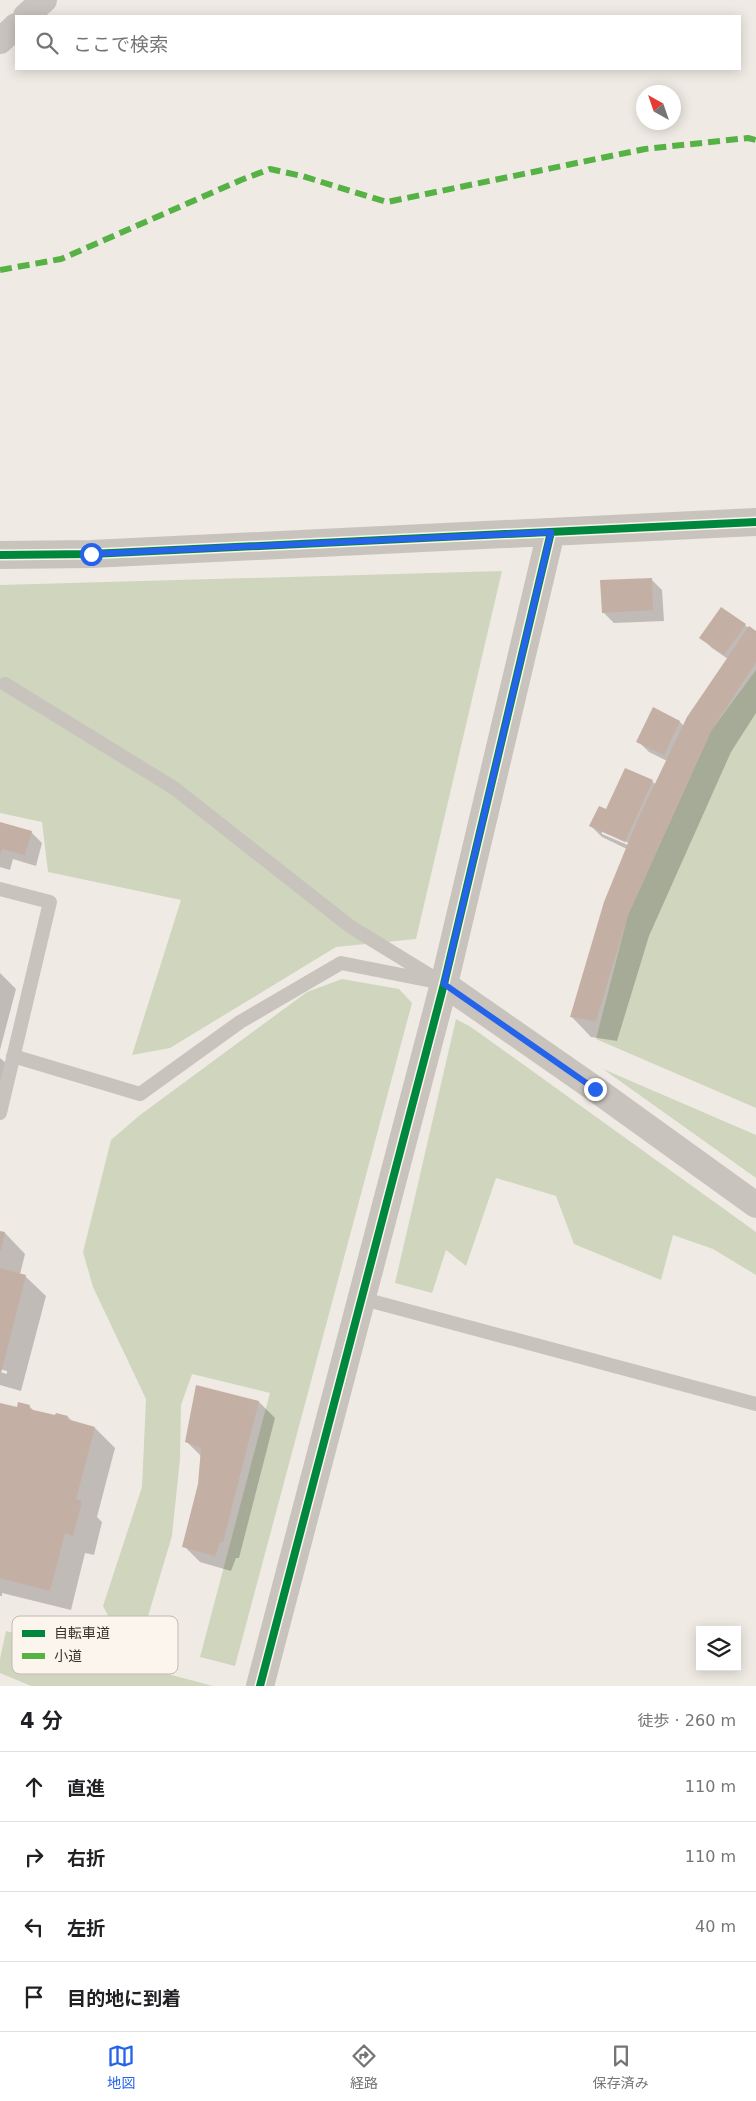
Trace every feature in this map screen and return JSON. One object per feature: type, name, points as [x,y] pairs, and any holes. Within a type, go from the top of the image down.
[{"type":"street","points":[[27,15],[44,0]]},
{"type":"street","points":[[0,41],[15,27]]},
{"type":"street","points":[[0,555],[91,554],[756,522]]},
{"type":"street","points":[[260,1686],[360,1298],[444,984],[551,532]]},
{"type":"street","points":[[444,984],[595,1089],[756,1205]]},
{"type":"lane","points":[[6,684],[174,788],[351,927],[444,984]]},
{"type":"lane","points":[[0,889],[50,902],[0,1113]]},
{"type":"lane","points":[[13,1056],[140,1094],[240,1022],[341,963],[444,984]]},
{"type":"lane","points":[[360,1298],[756,1404]]},
{"type":"green space","points":[[502,571],[416,939],[336,947],[170,1048],[132,1055],[181,900],[48,872],[42,822],[0,813],[0,585]]},
{"type":"green space","points":[[756,670],[756,1108],[596,1039],[628,915],[711,731]]},
{"type":"green space","points":[[342,979],[399,989],[412,1003],[235,1666],[200,1657],[270,1393],[192,1374],[181,1405],[180,1459],[172,1536],[148,1616],[108,1616],[103,1606],[142,1487],[146,1399],[93,1287],[83,1252],[111,1140],[140,1115],[307,992]]},
{"type":"green space","points":[[456,1019],[471,1027],[756,1232],[756,1275],[713,1249],[673,1235],[661,1280],[574,1244],[556,1196],[496,1178],[466,1266],[446,1250],[432,1293],[395,1283]]},
{"type":"green space","points":[[603,1069],[756,1135],[756,1178]]},
{"type":"green space","points":[[6,1631],[12,1633],[12,1674],[168,1674],[213,1686],[31,1686],[0,1673],[0,1659]]},
{"type":"building","points":[[652,578],[653,610],[602,613],[600,580]]},
{"type":"building","points":[[721,607],[746,624],[724,655],[699,638]]},
{"type":"building","points":[[749,626],[756,631],[756,662],[711,731],[628,915],[596,1021],[570,1017],[604,902],[637,821],[687,717]]},
{"type":"building","points":[[653,707],[680,721],[664,755],[636,742]]},
{"type":"building","points":[[625,768],[653,780],[625,842],[589,826],[599,806],[606,809]]},
{"type":"building","points":[[0,822],[32,831],[25,855],[2,849],[0,854]]},
{"type":"building","points":[[0,1231],[5,1232],[1,1250],[0,1250]]},
{"type":"building","points":[[0,1268],[26,1275],[1,1373],[0,1372]]},
{"type":"building","points":[[196,1385],[259,1401],[223,1542],[220,1542],[215,1556],[182,1547],[198,1484],[201,1448],[185,1442]]},
{"type":"building","points":[[18,1402],[30,1405],[29,1409],[68,1416],[67,1419],[95,1427],[76,1499],[82,1501],[73,1536],[65,1533],[50,1591],[0,1578],[0,1403],[17,1407]]},
{"type":"marked path","points":[[0,270],[61,259],[270,169],[302,176],[387,202],[645,149],[748,138],[756,140]]},
{"type":"cycle path","points":[[0,555],[91,554],[756,522]]},
{"type":"cycle path","points":[[260,1686],[444,984],[551,532]]},
{"type":"route","points":[[91,554],[551,532],[444,984],[595,1089]]}]
